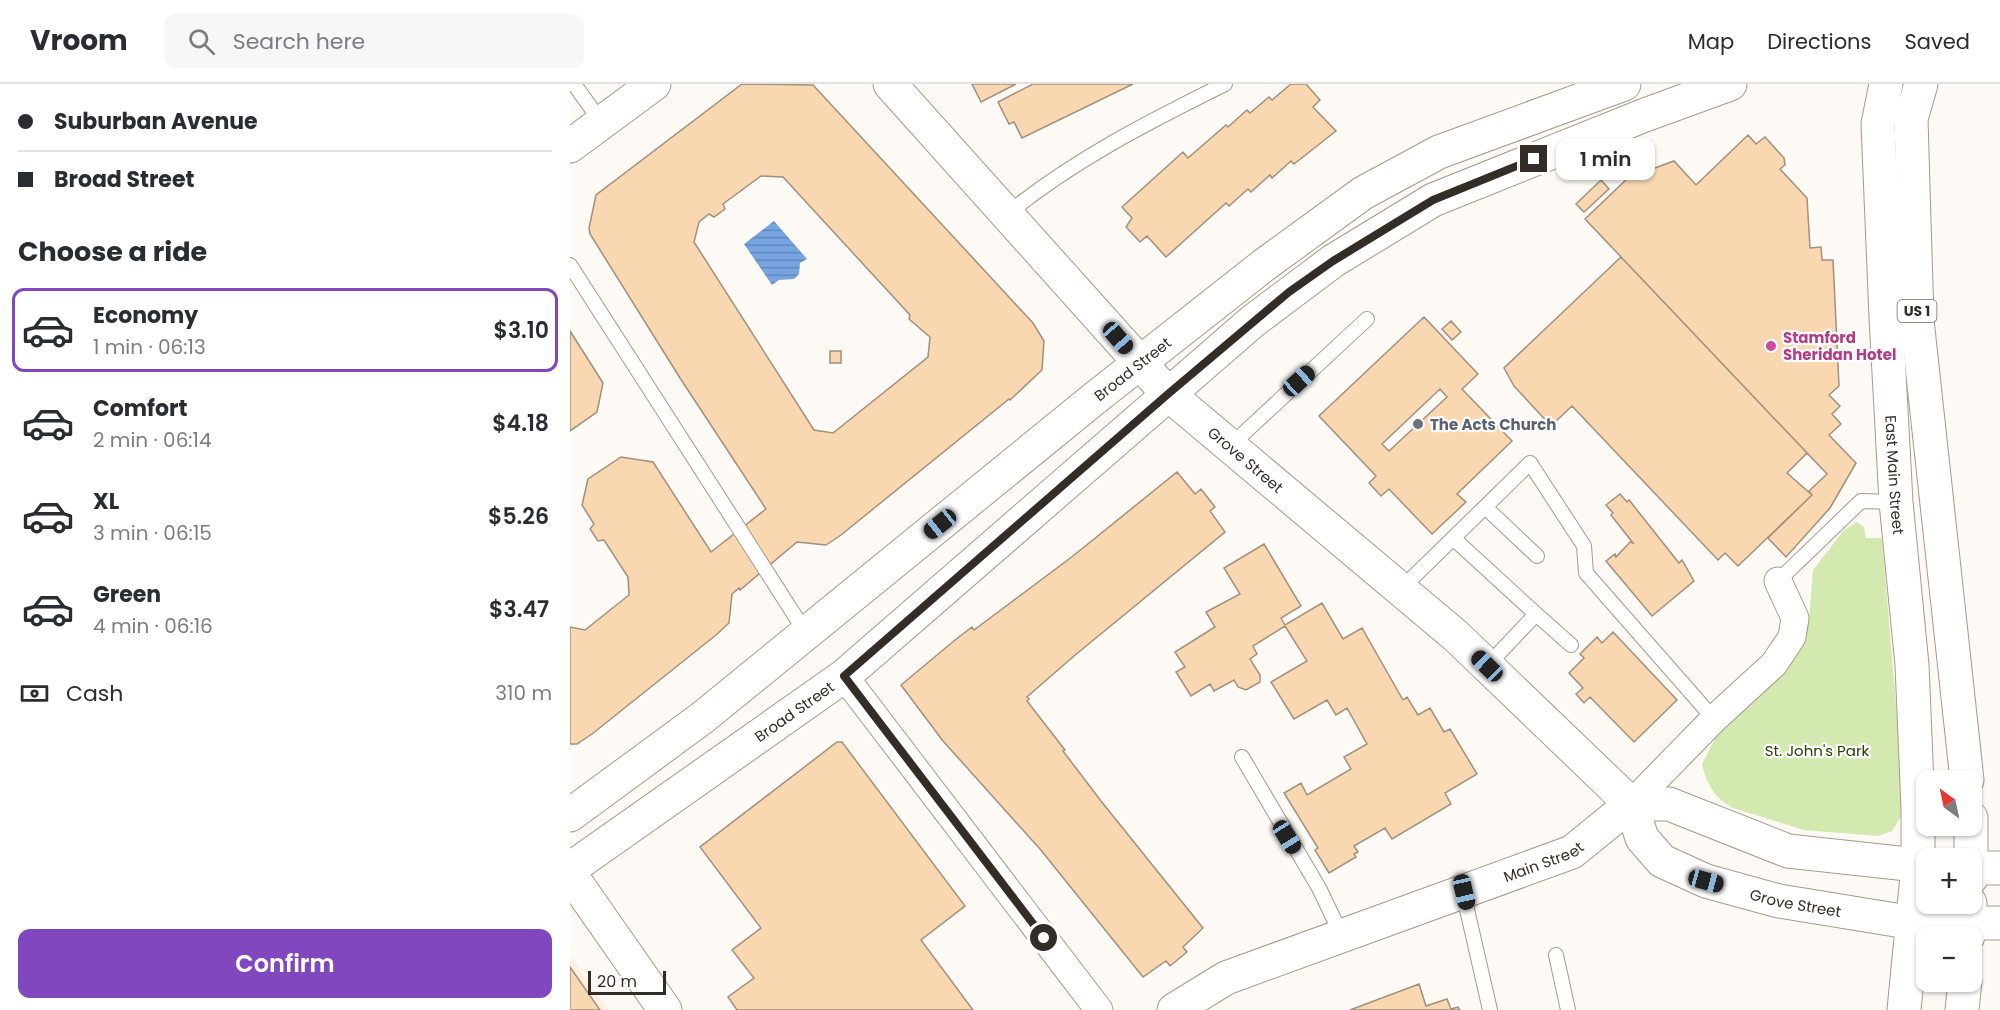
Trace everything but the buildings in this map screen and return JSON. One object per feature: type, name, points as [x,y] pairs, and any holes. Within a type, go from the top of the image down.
[{"type":"main road","points":[[570,146],[654,84]]},
{"type":"main road","name":"Grove Street","points":[[890,84],[1168,394],[1401,589],[1487,666],[1630,804],[1642,838],[1662,861],[1706,881],[1779,901],[1914,923],[1977,921]]},
{"type":"main road","name":"Broad Street","points":[[570,815],[702,718],[1140,363],[1314,227],[1387,178],[1470,140],[1624,84]]},
{"type":"main road","name":"Broad Street","points":[[570,872],[844,676],[1168,394],[1289,292],[1333,261],[1433,200],[1645,115],[1730,84]]},
{"type":"main road","name":"East Main Street","points":[[1886,84],[1878,124],[1896,502],[1912,665],[1921,848]]},
{"type":"main road","name":"US 1","points":[[1921,84],[1911,119],[1917,320],[1966,770]]},
{"type":"main road","points":[[1630,804],[1669,804],[1788,851],[1916,865]]},
{"type":"main road","name":"Main Street","points":[[1174,1010],[1226,978],[1572,852],[1630,804]]},
{"type":"main road","points":[[1982,868],[2000,868]]},
{"type":"main road","points":[[570,872],[665,1010]]},
{"type":"main road","name":"US 1","points":[[1904,1010],[1916,909]]},
{"type":"main road","points":[[1962,1010],[1964,992]]},
{"type":"street","name":"Main Street","points":[[1630,804],[1714,719],[1774,664],[1791,637],[1795,618],[1778,581]]},
{"type":"street","points":[[844,676],[1099,1010]]},
{"type":"lane","points":[[574,84],[602,123]]},
{"type":"lane","points":[[1006,215],[1086,157],[1225,84]]},
{"type":"lane","points":[[570,265],[806,633]]},
{"type":"lane","points":[[1231,445],[1367,319]]},
{"type":"lane","points":[[1401,589],[1530,463],[1584,546],[1586,573],[1714,719]]},
{"type":"lane","points":[[1778,581],[1861,501],[1896,502]]},
{"type":"lane","points":[[1485,507],[1536,556]]},
{"type":"lane","points":[[1453,538],[1571,645]]},
{"type":"lane","points":[[1487,666],[1536,614]]},
{"type":"lane","points":[[1242,757],[1319,888],[1342,936]]},
{"type":"lane","points":[[1464,892],[1490,1010]]},
{"type":"lane","points":[[1556,955],[1568,1010]]},
{"type":"shaded area","points":[[570,956],[609,1010],[570,1010]]},
{"type":"green space","name":"St. John's Park","points":[[1857,522],[1864,527],[1866,538],[1882,538],[1905,811],[1892,831],[1878,836],[1804,830],[1733,808],[1712,790],[1702,764],[1717,735],[1792,660],[1809,620],[1813,570],[1844,530]]},
{"type":"water","points":[[774,221],[807,259],[800,263],[799,274],[794,279],[779,280],[772,285],[744,244]]},
{"type":"place","name":"Stamford Sheridan Hotel","points":[[1771,346]]},
{"type":"place","name":"The Acts Church","points":[[1418,424]]},
{"type":"route","points":[[1044,938],[844,676],[1168,394],[1289,292],[1333,261],[1433,200],[1534,159]]}]
